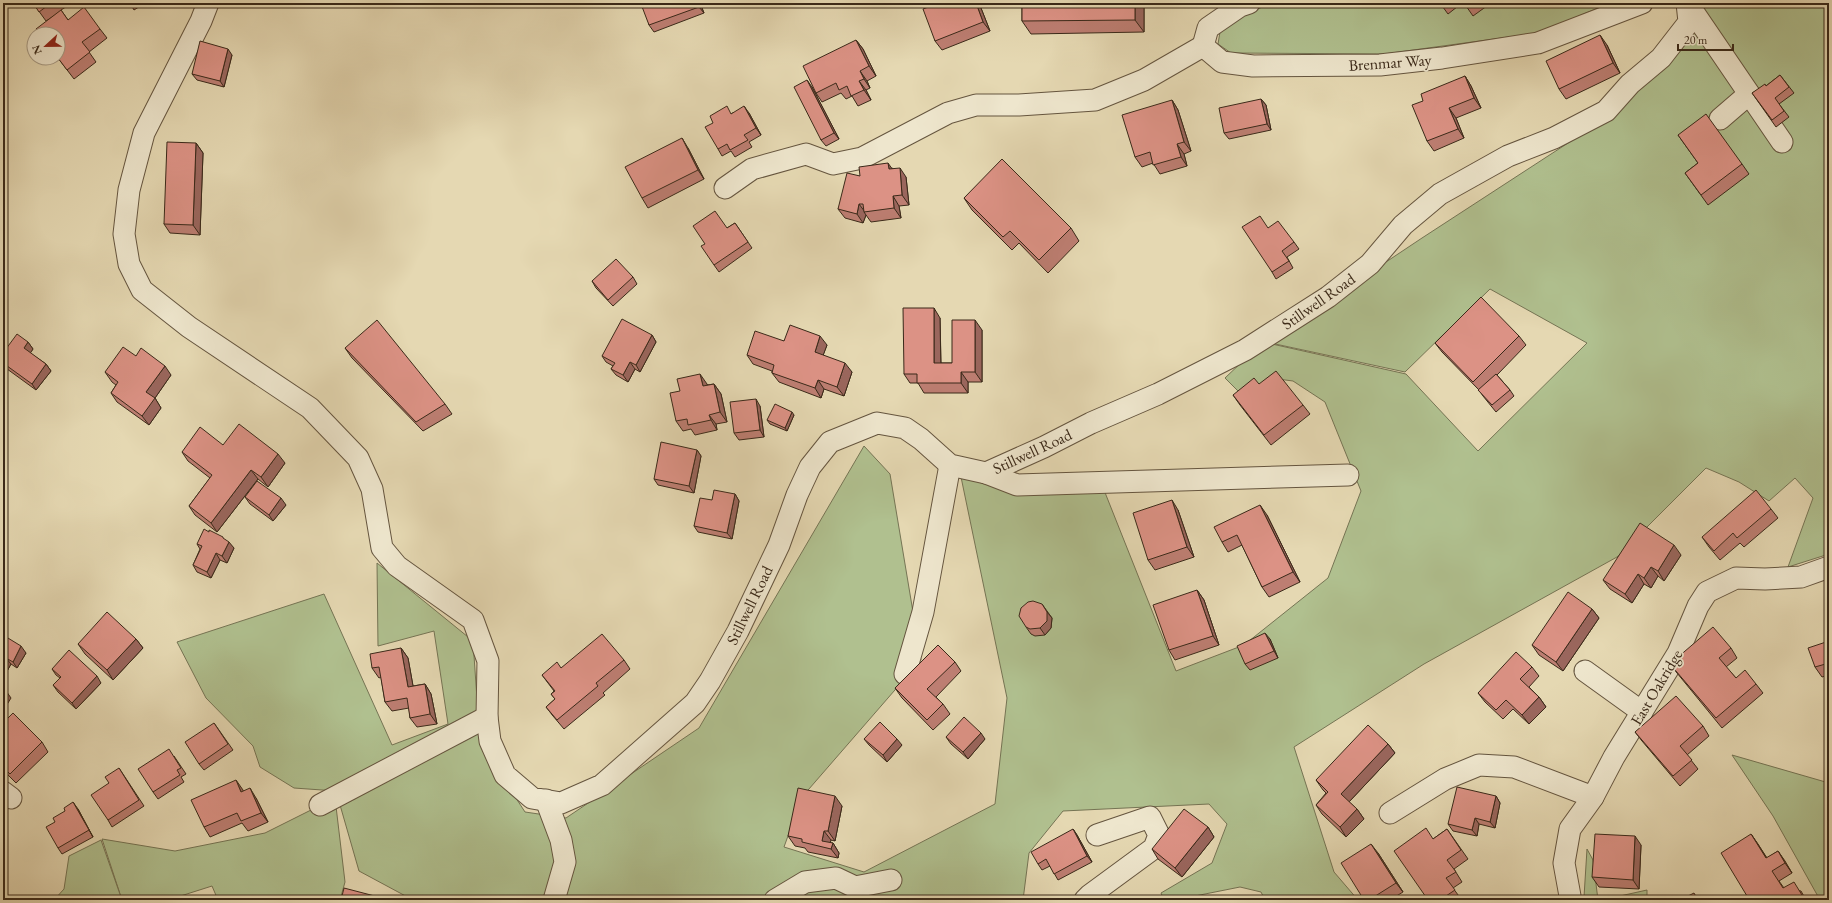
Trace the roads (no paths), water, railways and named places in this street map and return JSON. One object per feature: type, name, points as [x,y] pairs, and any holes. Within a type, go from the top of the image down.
[{"type":"street","name":"Stillwell Road","points":[[208,3],[201,21],[144,133],[129,190],[124,234],[129,264],[142,290],[189,327],[310,408],[358,458],[372,489],[382,548],[397,566],[474,620],[488,661],[487,717],[490,741],[505,775],[532,798],[561,802],[602,784],[695,703],[710,681],[738,631],[779,545],[797,495],[810,467],[830,442],[877,423],[905,428],[921,439],[950,465],[986,473],[1044,447],[1091,423],[1158,394],[1245,350],[1328,297],[1370,264],[1403,225],[1440,194],[1508,156],[1554,138],[1606,111],[1630,84],[1661,58],[1689,22],[1688,4]]},
{"type":"street","points":[[724,188],[752,169],[806,154],[833,164],[862,158],[948,113],[976,105],[1019,105],[1095,100],[1144,80],[1203,46],[1208,28],[1240,6],[1249,3]]},
{"type":"street","name":"Brenmar Way","points":[[1203,46],[1222,62],[1253,66],[1380,65],[1442,58],[1538,43],[1642,3]]},
{"type":"street","points":[[1688,4],[1782,142]]},
{"type":"street","points":[[1720,119],[1749,94]]},
{"type":"street","points":[[905,674],[923,612],[950,465]]},
{"type":"street","points":[[986,473],[1017,485],[1348,475]]},
{"type":"street","name":"East Oakridge","points":[[1569,899],[1564,863],[1570,829],[1593,797],[1678,653],[1698,606],[1707,592],[1736,578],[1765,580],[1801,577],[1829,568]]},
{"type":"street","points":[[1585,671],[1642,712]]},
{"type":"street","points":[[320,805],[487,717]]},
{"type":"street","points":[[1390,813],[1445,779],[1479,765],[1514,767],[1593,797]]},
{"type":"street","points":[[546,800],[561,840],[565,862],[554,900]]},
{"type":"street","points":[[1085,900],[1154,848],[1159,835],[1150,817],[1097,835]]},
{"type":"street","points":[[775,900],[805,882],[836,878],[855,888],[890,880]]}]
